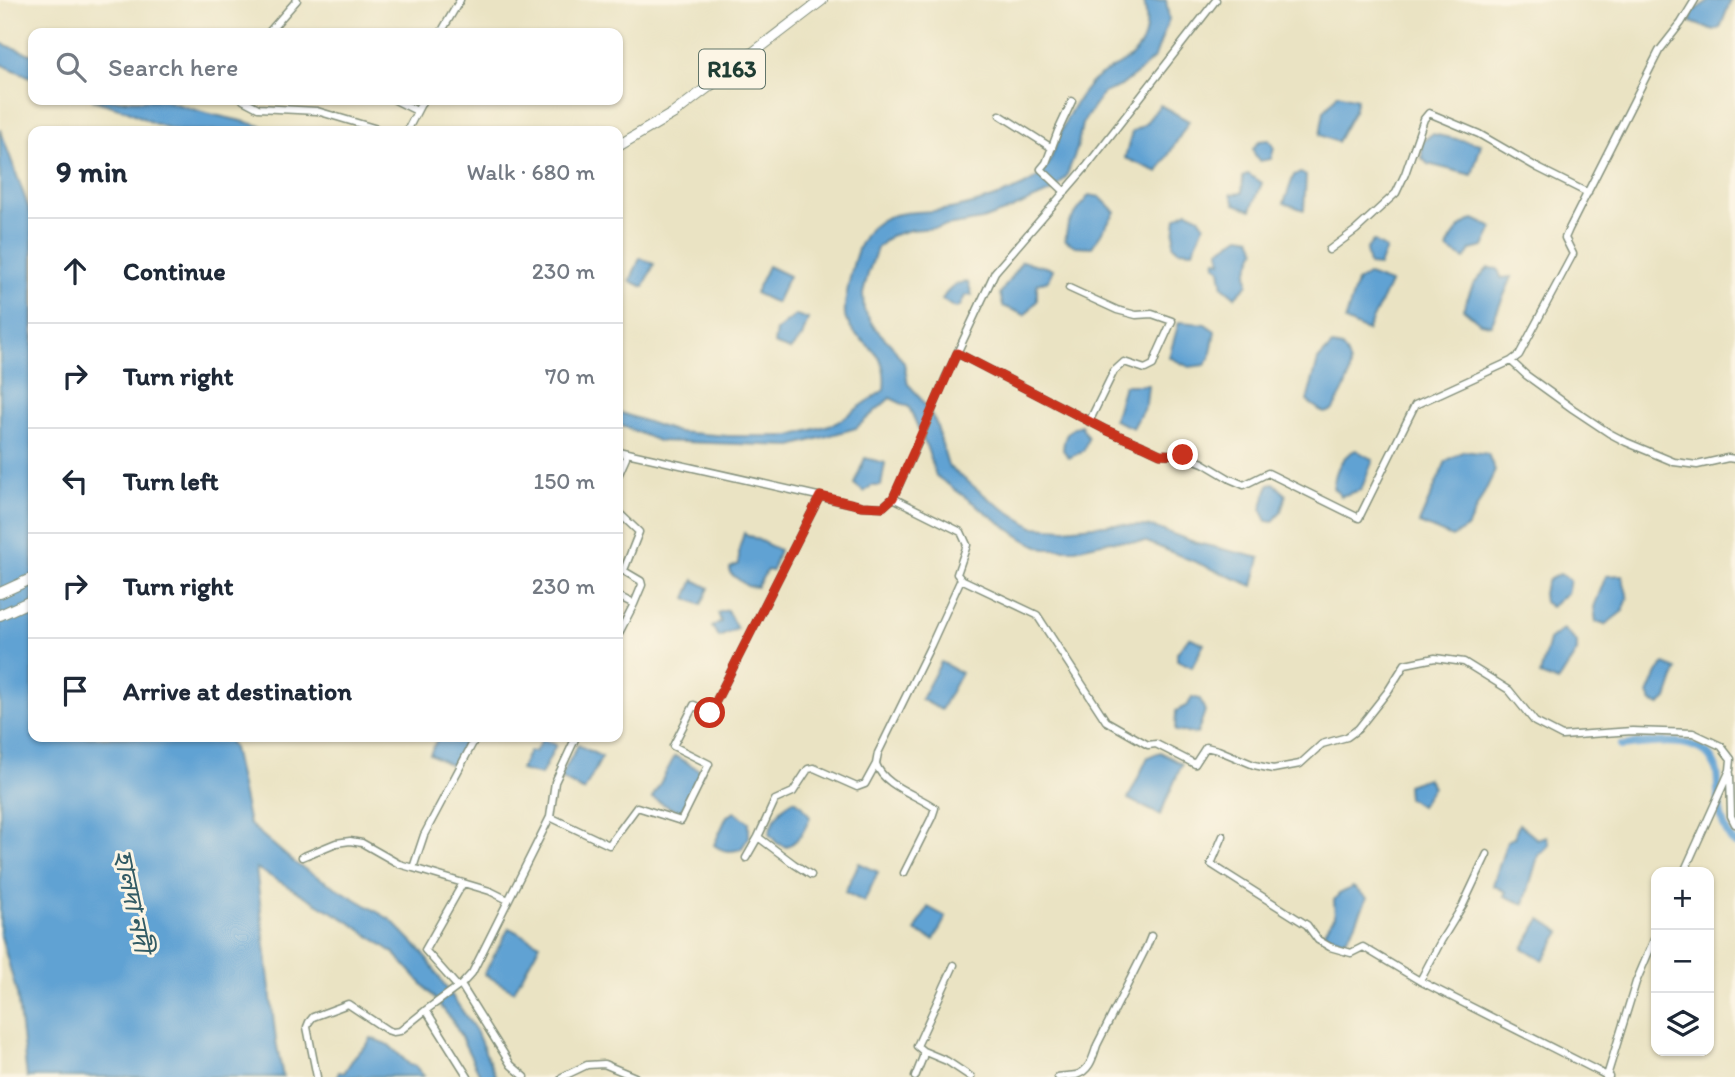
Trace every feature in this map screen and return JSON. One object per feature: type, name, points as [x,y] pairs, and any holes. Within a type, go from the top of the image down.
[{"type":"main road","name":"R163","points":[[623,143],[674,113],[822,0]]},
{"type":"main road","points":[[0,593],[28,580]]},
{"type":"main road","points":[[0,615],[28,602]]},
{"type":"street","points":[[273,28],[297,0]]},
{"type":"street","points":[[444,28],[460,0]]},
{"type":"street","points":[[623,452],[862,506],[883,507],[893,498],[995,272],[1062,190],[1086,167],[1216,0]]},
{"type":"street","points":[[957,353],[1088,422],[1160,454],[1183,455],[1244,485],[1268,473],[1359,518],[1415,405],[1519,355],[1573,254],[1565,239],[1659,51],[1695,0]]},
{"type":"street","points":[[1062,190],[1041,169],[1072,101]]},
{"type":"street","points":[[252,105],[258,108],[317,111],[367,126]]},
{"type":"street","points":[[405,105],[417,111]]},
{"type":"street","points":[[410,126],[420,105]]},
{"type":"street","points":[[1329,250],[1356,230],[1396,193],[1424,119],[1429,113],[1479,134],[1588,193]]},
{"type":"street","points":[[1000,115],[1052,148]]},
{"type":"street","points":[[1069,288],[1117,310],[1136,315],[1152,314],[1172,321],[1153,365],[1145,369],[1124,362],[1114,371],[1088,422]]},
{"type":"street","points":[[1511,360],[1526,375],[1626,442],[1674,462],[1697,465],[1735,459]]},
{"type":"street","points":[[550,817],[609,845],[637,807],[681,821],[709,764],[673,746],[694,705],[710,713],[820,496]]},
{"type":"street","points":[[893,498],[961,532],[967,545],[957,574],[961,579],[1037,615],[1107,722],[1148,745],[1156,744],[1195,764],[1206,747],[1254,765],[1273,769],[1300,764],[1322,744],[1347,737],[1358,729],[1405,664],[1435,658],[1464,662],[1509,690],[1535,722],[1562,736],[1632,731],[1693,733],[1721,746],[1733,757],[1730,770],[1686,867]]},
{"type":"street","points":[[623,517],[639,532],[624,571],[642,583],[623,625]]},
{"type":"street","points":[[746,858],[775,800],[793,792],[808,769],[814,768],[857,787],[864,784],[876,764],[878,753],[961,579]]},
{"type":"street","points":[[623,598],[634,604]]},
{"type":"street","points":[[413,868],[424,835],[473,742]]},
{"type":"street","points":[[317,1077],[307,1027],[313,1017],[348,1004],[387,1030],[400,1031],[458,987],[472,973],[550,817],[555,782],[574,742]]},
{"type":"street","points":[[876,764],[891,783],[934,808],[904,873]]},
{"type":"street","points":[[1730,770],[1731,816],[1735,824]]},
{"type":"street","points":[[1223,836],[1211,864],[1307,925],[1318,940],[1329,947],[1351,953],[1363,947],[1420,981],[1607,1077],[1636,982],[1651,947]]},
{"type":"street","points":[[758,837],[811,875]]},
{"type":"street","points":[[302,857],[335,843],[350,841],[362,844],[399,864],[490,891],[508,900]]},
{"type":"street","points":[[1420,981],[1463,905],[1487,854]]},
{"type":"street","points":[[463,883],[425,950],[458,987],[511,1065],[525,1077]]},
{"type":"street","points":[[1058,1077],[1082,1072],[1092,1062],[1097,1045],[1151,936]]},
{"type":"street","points":[[954,965],[917,1046],[947,1060],[971,1077]]},
{"type":"street","points":[[426,1010],[468,1077]]},
{"type":"street","points":[[915,1077],[923,1051]]},
{"type":"street","points":[[562,1077],[587,1065],[604,1064],[635,1077]]},
{"type":"water","points":[[1144,0],[1166,0],[1169,19],[1155,57],[1121,86],[1103,93],[1082,124],[1077,149],[1066,177],[1055,190],[982,220],[910,230],[890,236],[877,248],[863,293],[864,310],[874,327],[904,363],[908,384],[920,397],[936,423],[948,466],[992,501],[1033,527],[1064,529],[1114,524],[1153,527],[1197,543],[1260,558],[1253,586],[1147,542],[1111,541],[1075,549],[1045,549],[1023,539],[936,476],[909,407],[890,398],[856,428],[792,446],[658,441],[623,426],[623,414],[677,432],[728,436],[791,436],[836,423],[884,390],[884,375],[878,356],[852,329],[845,313],[854,261],[867,233],[876,223],[887,217],[976,203],[1013,190],[1037,177],[1048,164],[1066,121],[1085,90],[1096,79],[1130,58],[1140,46],[1146,30]]},
{"type":"water","points":[[1710,0],[1731,0],[1720,28],[1714,31],[1691,22],[1692,12]]},
{"type":"water","points":[[0,43],[28,53],[28,76],[0,64]]},
{"type":"water","points":[[1338,94],[1357,99],[1354,111],[1337,142],[1320,135],[1324,111]]},
{"type":"water","points":[[109,105],[180,105],[260,126],[162,126]]},
{"type":"water","points":[[1160,105],[1189,121],[1158,172],[1125,158],[1132,132],[1145,124]]},
{"type":"water","name":"হালদা নদী","points":[[0,129],[28,206],[28,742],[230,742],[249,824],[296,864],[391,920],[422,952],[476,1031],[496,1077],[481,1077],[454,1023],[394,953],[348,921],[256,868],[276,1041],[283,1077],[27,1077],[17,994],[0,932]]},
{"type":"water","points":[[1432,134],[1481,144],[1472,175],[1428,164],[1422,158],[1422,142]]},
{"type":"water","points":[[1269,140],[1274,148],[1271,159],[1260,161],[1253,149],[1259,141]]},
{"type":"water","points":[[1301,173],[1306,176],[1304,210],[1284,203],[1294,175]]},
{"type":"water","points":[[1248,174],[1262,183],[1251,210],[1235,204],[1231,194],[1242,193],[1243,177]]},
{"type":"water","points":[[1089,195],[1100,197],[1115,212],[1092,247],[1075,246],[1065,240],[1068,224]]},
{"type":"water","points":[[1187,211],[1198,216],[1204,225],[1193,251],[1178,250],[1173,245],[1176,218]]},
{"type":"water","points":[[1474,219],[1493,228],[1484,247],[1471,250],[1465,259],[1447,249],[1458,231]]},
{"type":"water","points":[[1240,236],[1251,238],[1256,249],[1247,272],[1248,284],[1235,297],[1223,287],[1220,269],[1215,265],[1216,260],[1221,261],[1219,250]]},
{"type":"water","points":[[1373,241],[1386,249],[1379,266],[1369,265],[1366,250]]},
{"type":"water","points":[[640,258],[654,264],[644,287],[630,281]]},
{"type":"water","points":[[1022,261],[1053,269],[1049,280],[1037,284],[1037,301],[1025,315],[1003,306],[1000,294]]},
{"type":"water","points":[[768,266],[789,276],[776,303],[755,293]]},
{"type":"water","points":[[1488,268],[1498,269],[1501,278],[1512,277],[1491,325],[1480,323],[1463,309],[1473,285]]},
{"type":"water","points":[[1368,275],[1390,283],[1367,331],[1345,321],[1357,282]]},
{"type":"water","points":[[968,282],[972,295],[965,296],[960,306],[956,308],[942,300],[952,288]]},
{"type":"water","points":[[796,315],[808,319],[802,337],[790,350],[774,344],[776,331]]},
{"type":"water","points":[[1179,322],[1205,324],[1215,331],[1210,358],[1205,365],[1189,367],[1169,357]]},
{"type":"water","points":[[1332,345],[1342,347],[1350,364],[1350,372],[1332,411],[1324,413],[1307,401],[1318,360]]},
{"type":"water","points":[[1124,385],[1148,385],[1146,404],[1133,428],[1114,420]]},
{"type":"water","points":[[1081,425],[1088,438],[1084,450],[1069,458],[1063,450],[1065,437],[1069,431]]},
{"type":"water","points":[[1356,450],[1373,460],[1361,490],[1341,496],[1333,488],[1337,471],[1342,460]]},
{"type":"water","points":[[1464,451],[1488,454],[1495,471],[1467,528],[1452,537],[1419,523],[1446,461]]},
{"type":"water","points":[[865,458],[885,463],[881,486],[871,486],[864,492],[854,484]]},
{"type":"water","points":[[1274,483],[1286,495],[1281,511],[1273,522],[1267,521],[1261,509],[1269,485]]},
{"type":"water","points":[[744,533],[779,550],[772,571],[767,570],[757,587],[747,586],[730,573],[730,568],[739,564],[739,549]]},
{"type":"water","points":[[1560,574],[1570,580],[1567,593],[1551,607],[1544,602],[1543,592],[1548,580]]},
{"type":"water","points":[[1622,575],[1628,598],[1623,611],[1605,625],[1596,622],[1594,607],[1606,576]]},
{"type":"water","points":[[694,580],[709,588],[701,605],[686,598]]},
{"type":"water","points":[[727,610],[737,629],[719,637],[712,627],[721,622],[718,613]]},
{"type":"water","points":[[1563,629],[1577,642],[1577,651],[1558,682],[1540,675],[1549,640]]},
{"type":"water","points":[[1189,637],[1204,644],[1192,667],[1177,660],[1177,653]]},
{"type":"water","points":[[941,662],[961,673],[941,710],[921,699]]},
{"type":"water","points":[[1664,664],[1677,669],[1667,699],[1660,705],[1652,702],[1648,694]]},
{"type":"water","points":[[1192,697],[1200,699],[1205,711],[1197,734],[1175,731],[1176,711],[1188,705]]},
{"type":"water","points":[[436,742],[464,742],[452,766],[430,754]]},
{"type":"water","points":[[540,742],[556,745],[541,775],[520,770],[529,751],[535,752]]},
{"type":"water","points":[[578,745],[602,757],[584,791],[560,778]]},
{"type":"water","points":[[1160,752],[1182,764],[1160,815],[1128,799],[1148,757]]},
{"type":"water","points":[[675,756],[703,772],[680,813],[652,798]]},
{"type":"water","points":[[1427,778],[1433,787],[1420,806],[1408,798],[1407,785]]},
{"type":"water","points":[[794,800],[802,805],[810,817],[801,835],[786,847],[777,843],[769,834],[778,814]]},
{"type":"water","points":[[735,812],[749,822],[749,837],[741,849],[724,850],[714,845],[727,816]]},
{"type":"water","points":[[1519,824],[1537,839],[1546,836],[1549,845],[1538,856],[1524,904],[1504,896],[1506,892],[1493,885],[1507,841],[1514,838]]},
{"type":"water","points":[[859,863],[878,872],[864,902],[845,892]]},
{"type":"water","points":[[1353,887],[1367,898],[1355,925],[1345,940],[1323,934],[1335,916],[1334,900],[1339,894]]},
{"type":"water","points":[[928,907],[946,917],[934,940],[915,931]]},
{"type":"water","points":[[1541,919],[1561,932],[1543,960],[1523,948]]},
{"type":"water","points":[[509,928],[540,944],[514,991],[484,974]]},
{"type":"water","points":[[371,1038],[389,1045],[424,1076],[337,1077],[339,1072],[344,1073]]},
{"type":"waterway","points":[[1621,746],[1676,742],[1702,750],[1711,759],[1717,772],[1721,814],[1727,833],[1735,844]]},
{"type":"route","points":[[710,713],[820,496],[862,506],[883,507],[893,498],[957,353],[1106,430],[1160,454],[1183,455]]}]
